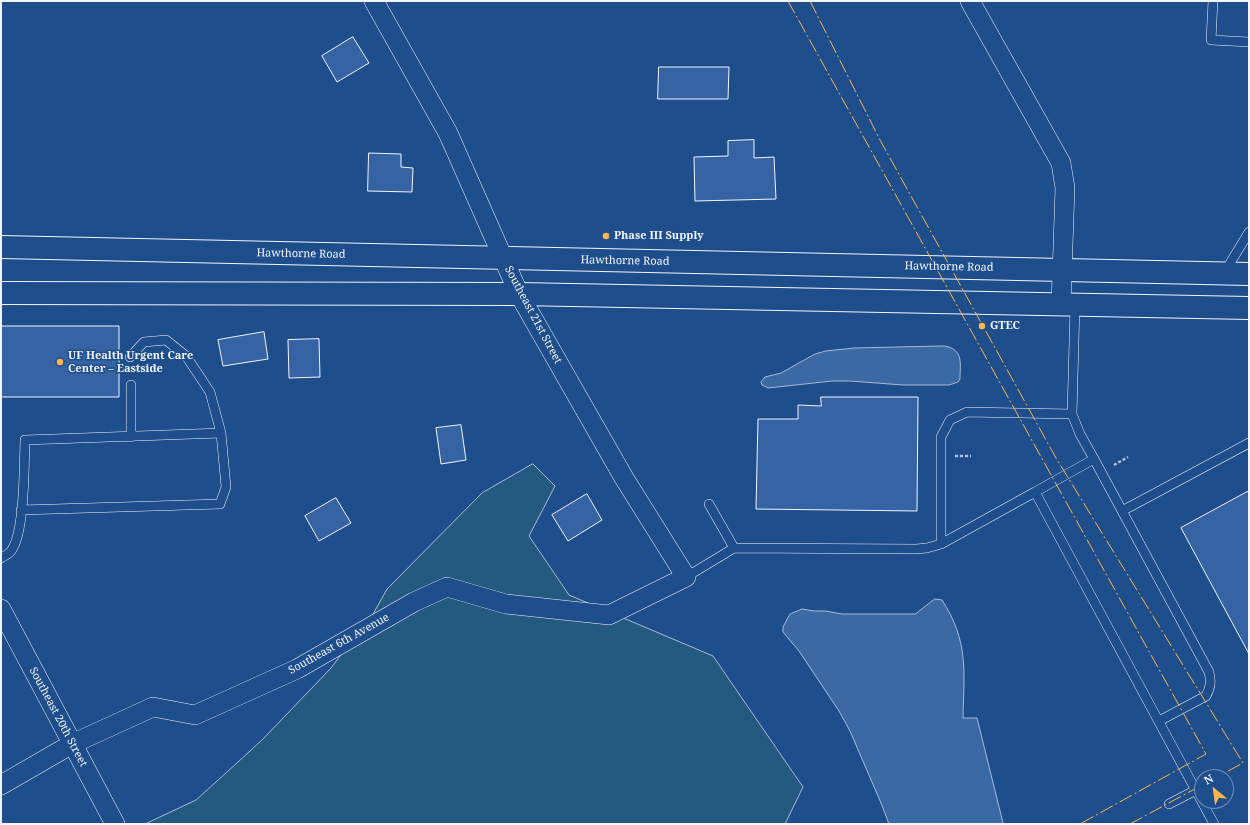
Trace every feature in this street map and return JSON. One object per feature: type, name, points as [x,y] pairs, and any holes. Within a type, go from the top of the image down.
[{"type":"highway","name":"Hawthorne Road","points":[[1,247],[1249,274]]},
{"type":"highway","points":[[1,293],[519,294],[1249,308]]},
{"type":"street","name":"Southeast 21st Street","points":[[374,1],[448,133],[519,294],[620,471],[686,577]]},
{"type":"street","points":[[970,1],[1061,163],[1065,188],[1062,270],[1068,304]]},
{"type":"street","name":"Southeast 6th Avenue","points":[[1,785],[72,744],[153,707],[195,714],[297,669],[414,602],[447,587],[506,604],[609,615],[686,577]]},
{"type":"street","name":"Southeast 20th Street","points":[[1,609],[115,824]]},
{"type":"lane","points":[[1213,1],[1211,40],[1249,42]]},
{"type":"lane","points":[[1224,273],[1249,232]]},
{"type":"lane","points":[[1068,304],[1072,414],[1080,434],[1209,672],[1211,682],[1210,689],[1206,696],[1159,721]]},
{"type":"lane","points":[[22,510],[220,504],[226,487],[220,434],[210,392],[186,356],[166,340],[144,342],[130,357]]},
{"type":"lane","points":[[130,385],[131,437]]},
{"type":"lane","points":[[941,544],[941,437],[950,420],[967,412],[1072,414]]},
{"type":"lane","points":[[1,558],[11,552],[19,532],[22,510],[25,440],[220,434]]},
{"type":"lane","points":[[1122,511],[1249,443]]},
{"type":"lane","points":[[686,577],[734,548],[916,549],[941,544],[1094,459]]},
{"type":"lane","points":[[1035,492],[1194,786]]},
{"type":"lane","points":[[709,504],[734,548]]},
{"type":"lane","points":[[1169,804],[1194,791]]},
{"type":"lane","points":[[1206,809],[1214,824]]},
{"type":"path","points":[[954,456],[971,456]]},
{"type":"path","points":[[1112,466],[1128,457]]},
{"type":"shaded area","points":[[945,346],[955,351],[960,358],[960,379],[958,382],[949,385],[903,385],[832,381],[768,388],[762,385],[761,382],[765,377],[781,373],[815,354],[826,351],[854,348]]},
{"type":"shaded area","points":[[533,464],[555,486],[529,536],[569,595],[713,656],[803,787],[785,824],[145,824],[196,800],[263,739],[331,668],[352,640],[367,625],[387,589],[482,493]]},
{"type":"shaded area","points":[[935,599],[942,600],[951,615],[961,643],[964,671],[963,718],[977,718],[1003,823],[1002,824],[889,824],[850,731],[839,711],[799,651],[783,632],[783,627],[790,614],[802,609],[842,614],[915,614]]},
{"type":"building","points":[[353,37],[369,63],[337,82],[322,56]]},
{"type":"building","points":[[659,67],[729,67],[728,99],[658,99]]},
{"type":"building","points":[[754,140],[754,158],[774,157],[776,199],[695,201],[694,157],[728,156],[728,141]]},
{"type":"building","points":[[369,153],[401,154],[401,167],[413,168],[412,192],[368,191]]},
{"type":"building","name":"UF Health Urgent Care Center – Eastside","points":[[1,326],[119,326],[119,397],[1,397]]},
{"type":"building","points":[[264,332],[268,359],[223,366],[218,340]]},
{"type":"building","points":[[319,339],[320,377],[289,378],[288,340]]},
{"type":"building","points":[[821,397],[918,397],[917,511],[756,509],[758,419],[798,419],[798,405],[821,406]]},
{"type":"building","points":[[461,425],[466,460],[441,464],[436,428]]},
{"type":"building","points":[[1249,491],[1249,654],[1181,528]]},
{"type":"building","points":[[587,494],[602,520],[568,541],[552,515]]},
{"type":"building","points":[[336,498],[351,523],[319,541],[305,516]]},
{"type":"power","points":[[788,1],[1206,754],[1080,824]]},
{"type":"power","points":[[810,1],[880,140],[1056,458],[1243,763],[1232,769]]},
{"type":"power","points":[[1130,824],[1194,789]]},
{"type":"place","name":"Phase III Supply","points":[[606,236]]},
{"type":"place","name":"GTEC","points":[[982,326]]},
{"type":"place","name":"UF Health Urgent Care Center – Eastside","points":[[60,362]]}]
